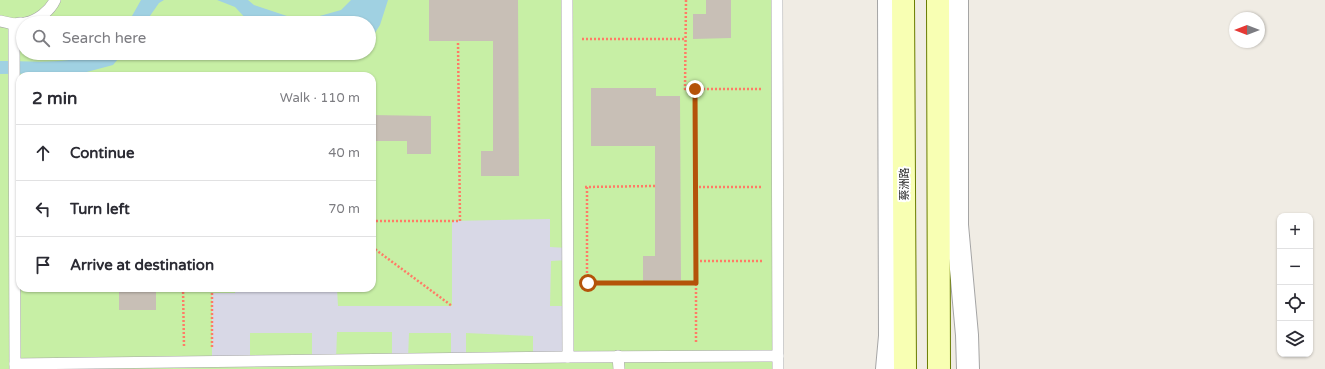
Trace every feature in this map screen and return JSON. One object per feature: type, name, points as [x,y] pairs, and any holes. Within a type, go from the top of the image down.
[{"type":"main road","name":"蔡洲路","points":[[903,0],[905,369]]},
{"type":"main road","points":[[938,0],[938,369]]},
{"type":"street","points":[[887,369],[890,336],[889,0]]},
{"type":"street","points":[[957,0],[957,225],[968,336],[968,369]]},
{"type":"lane","points":[[42,16],[53,5],[55,0]]},
{"type":"lane","points":[[567,0],[568,356]]},
{"type":"lane","points":[[777,0],[778,369]]},
{"type":"lane","points":[[0,21],[16,23]]},
{"type":"lane","points":[[20,60],[20,72]]},
{"type":"lane","points":[[16,292],[15,367],[212,361],[343,364],[440,358],[568,356],[778,356]]},
{"type":"lane","points":[[618,356],[619,369]]},
{"type":"lane","points":[[440,358],[448,369]]},
{"type":"path","points":[[686,0],[685,89],[777,89]]},
{"type":"path","points":[[567,39],[686,39]]},
{"type":"path","points":[[376,221],[460,221],[458,41]]},
{"type":"path","points":[[695,89],[695,356]]},
{"type":"path","points":[[567,187],[655,186]]},
{"type":"path","points":[[695,186],[777,187]]},
{"type":"path","points":[[586,187],[588,283]]},
{"type":"path","points":[[376,250],[452,306]]},
{"type":"path","points":[[696,261],[778,261]]},
{"type":"path","points":[[568,283],[696,283]]},
{"type":"path","points":[[183,292],[184,362]]},
{"type":"path","points":[[212,292],[212,361]]},
{"type":"green space","points":[[0,0],[777,0],[778,369],[0,369]]},
{"type":"shaded area","points":[[550,219],[550,247],[568,248],[568,260],[551,261],[550,306],[568,306],[568,357],[533,357],[533,336],[466,333],[466,358],[451,358],[451,333],[409,333],[408,359],[392,359],[392,332],[337,332],[336,360],[312,360],[312,333],[250,333],[250,361],[212,361],[212,293],[337,292],[338,306],[452,306],[452,221]]},
{"type":"water","points":[[141,0],[164,0],[159,3],[150,16],[132,16]]},
{"type":"water","points":[[217,0],[248,0],[254,5],[287,16],[243,16],[235,7]]},
{"type":"water","points":[[351,0],[388,0],[380,25],[376,31],[376,16],[320,16],[341,10]]},
{"type":"water","points":[[117,60],[113,65],[87,72],[16,72],[16,74],[0,74],[0,61]]},
{"type":"building","points":[[429,0],[518,0],[519,176],[481,176],[481,151],[493,151],[493,41],[429,41]]},
{"type":"building","points":[[706,0],[731,0],[731,38],[693,39],[693,14],[706,14]]},
{"type":"building","points":[[591,88],[656,88],[656,96],[680,96],[681,280],[643,281],[643,256],[655,256],[655,146],[591,146]]},
{"type":"building","points":[[376,115],[431,116],[431,154],[407,154],[407,141],[376,141]]},
{"type":"building","points":[[119,292],[156,292],[156,310],[119,310]]},
{"type":"route","points":[[588,283],[696,283],[695,89]]}]
